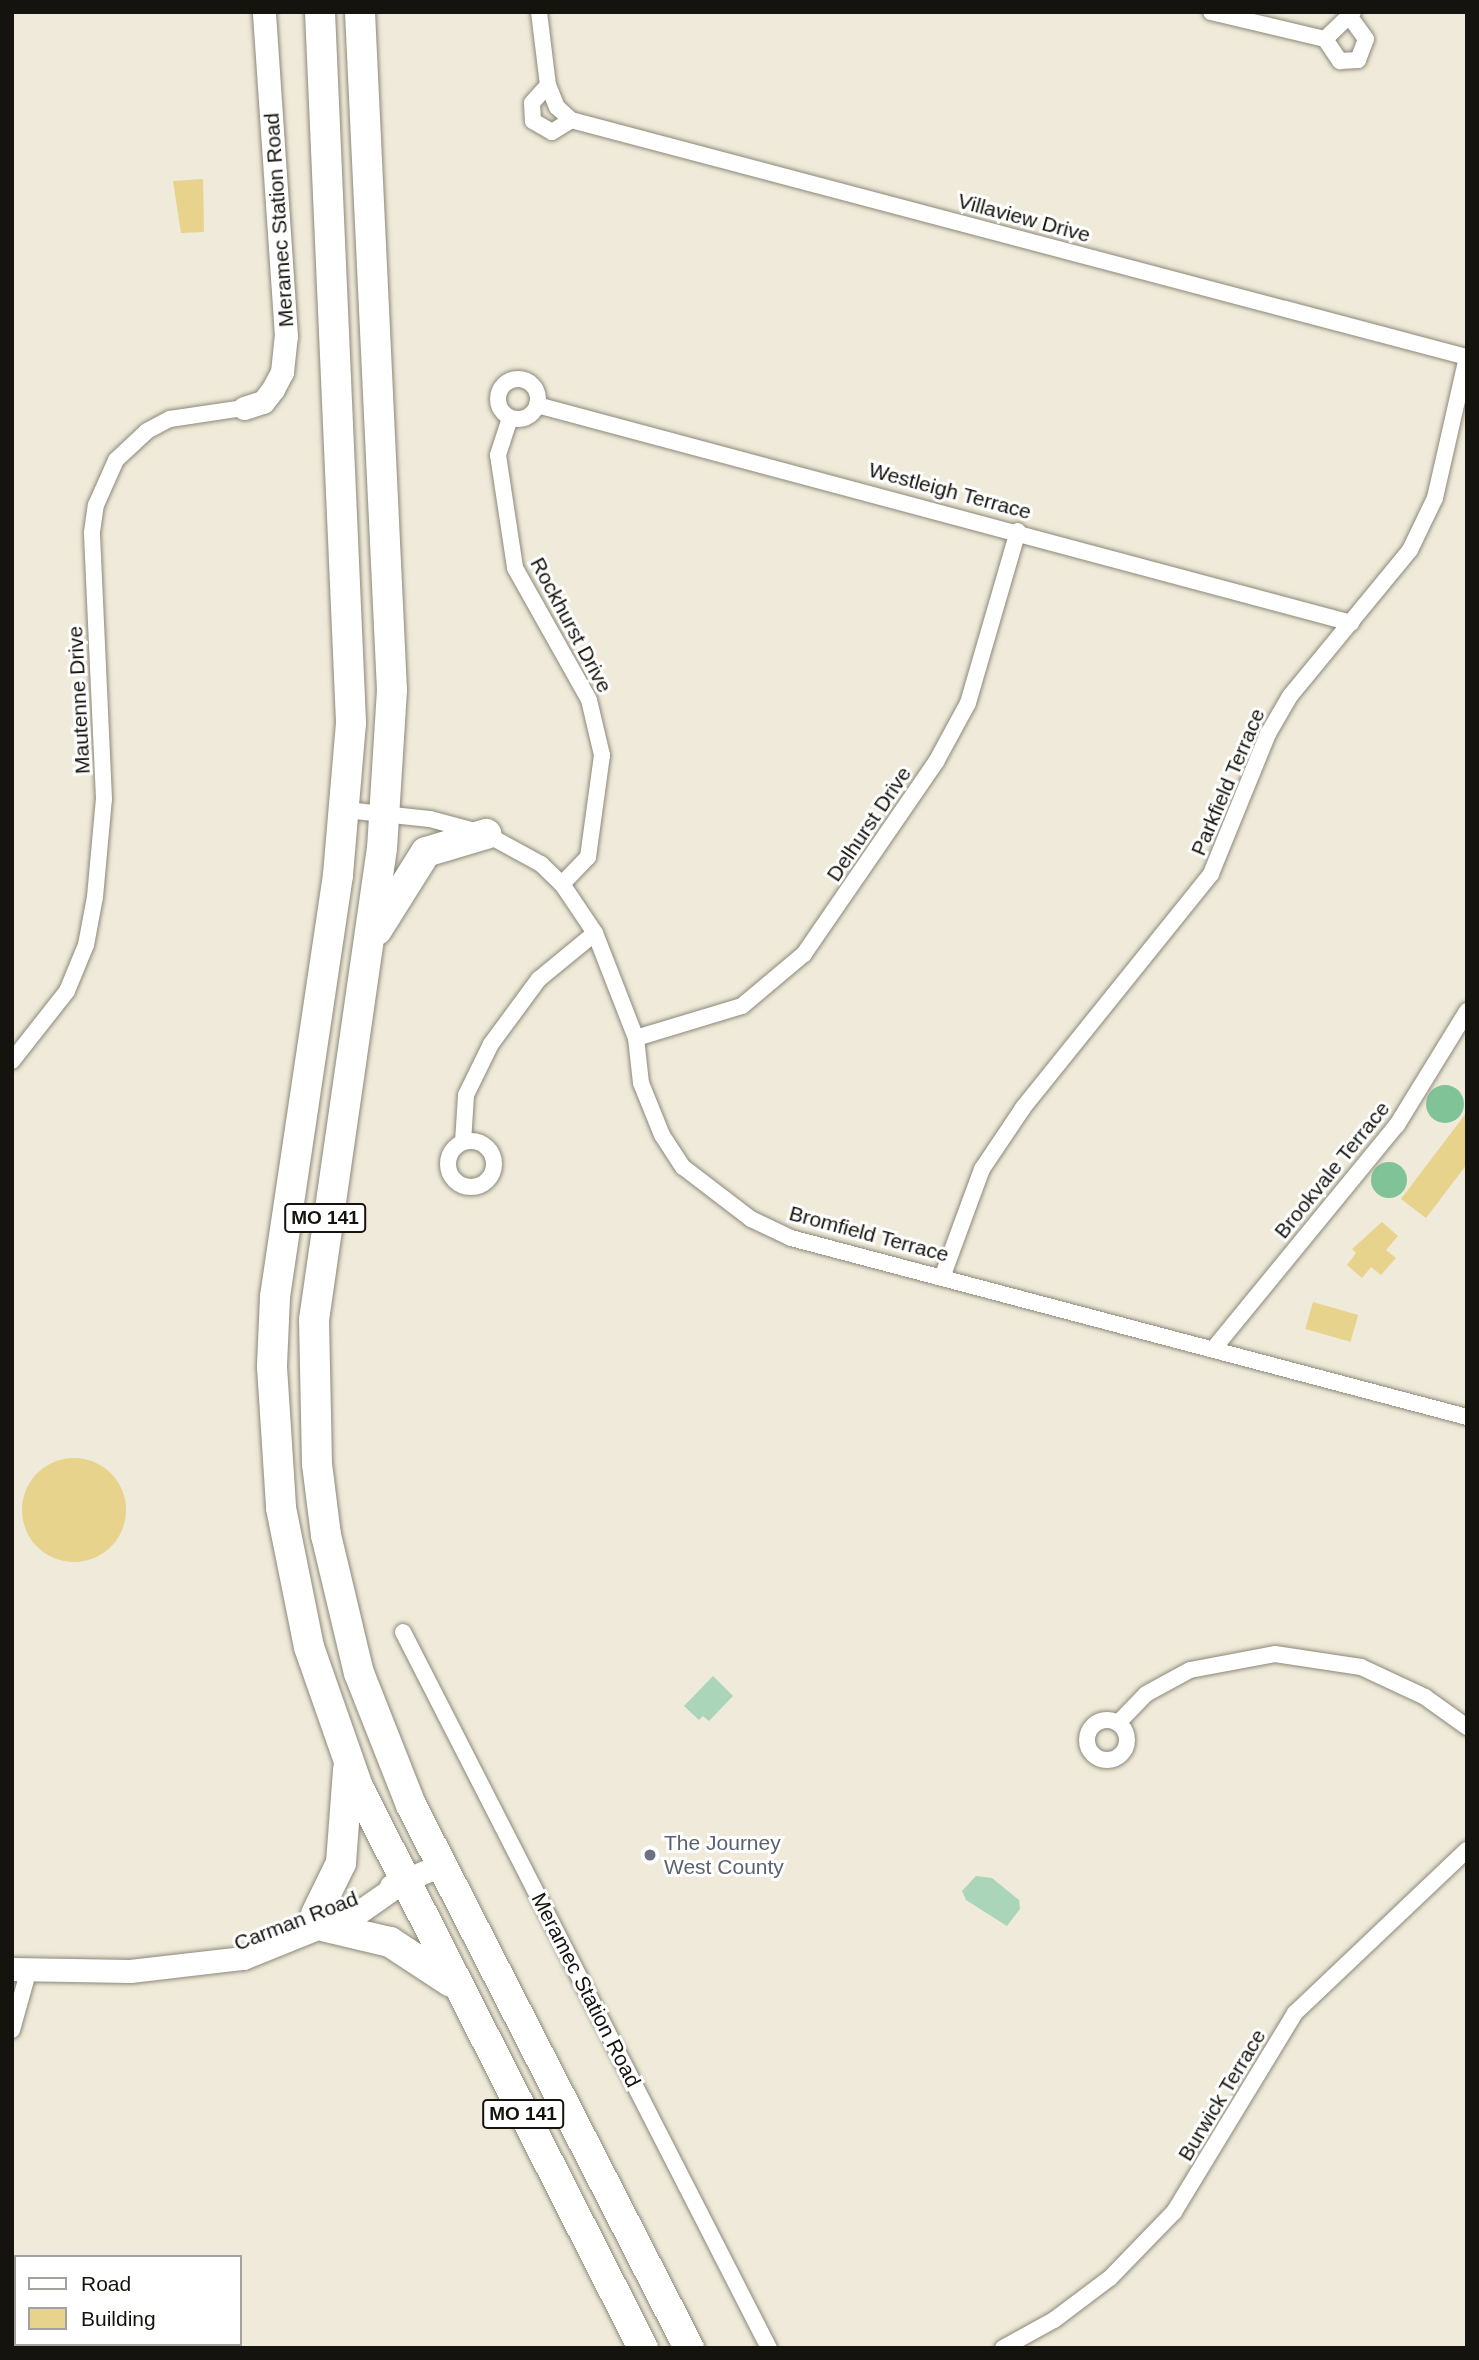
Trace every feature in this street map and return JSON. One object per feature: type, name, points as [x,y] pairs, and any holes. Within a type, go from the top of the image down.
[{"type":"highway","name":"MO 141","points":[[320,12],[350,631],[345,810],[283,1227],[272,1367],[281,1508],[309,1647],[348,1762],[402,1882],[643,2348]]},
{"type":"highway","name":"MO 141","points":[[360,12],[391,666],[386,813],[319,1260],[314,1320],[317,1464],[340,1605],[359,1672],[383,1740],[441,1865],[689,2348]]},
{"type":"highway","points":[[367,949],[426,852],[486,834]]},
{"type":"highway","points":[[348,1762],[341,1863],[321,1921],[390,1942],[459,1988]]},
{"type":"street","name":"Meramec Station Road","points":[[244,408],[263,402],[273,389],[282,372],[286,336],[264,12]]},
{"type":"street","points":[[539,12],[548,85],[557,107],[571,120]]},
{"type":"street","points":[[1211,12],[1325,39],[1340,61],[1358,60],[1366,39],[1348,20],[1325,39]]},
{"type":"street","name":"Villaview Drive","points":[[548,85],[533,103],[533,121],[552,132],[571,120],[1467,357]]},
{"type":"street","name":"Parkfield Terrace","points":[[943,1275],[982,1169],[1023,1108],[1211,874],[1268,734],[1290,696],[1410,551],[1435,498],[1467,357]]},
{"type":"street","points":[[522,379],[533,386],[537,405],[529,416],[510,418],[500,410],[497,396],[509,380],[522,379]]},
{"type":"street","name":"Westleigh Terrace","points":[[537,405],[1018,531],[1351,622]]},
{"type":"street","name":"Mautenne Drive","points":[[12,1061],[67,991],[86,945],[95,897],[104,799],[92,532],[96,505],[116,460],[147,431],[170,419],[244,408]]},
{"type":"street","name":"Rockhurst Drive","points":[[510,418],[498,455],[515,568],[589,700],[602,755],[588,857],[562,884]]},
{"type":"street","name":"Delhurst Drive","points":[[636,1038],[742,1006],[799,962],[936,762],[968,703],[1018,531]]},
{"type":"street","name":"Bromfield Terrace","points":[[345,810],[386,813],[486,834],[541,864],[562,884],[596,933],[636,1038],[641,1083],[662,1135],[683,1167],[715,1197],[791,1238],[1215,1347],[1467,1417]]},
{"type":"street","points":[[463,1142],[466,1095],[492,1044],[539,979],[596,933]]},
{"type":"street","name":"Brookvale Terrace","points":[[1215,1347],[1397,1125],[1467,1011]]},
{"type":"street","name":"Meramec Station Road","points":[[402,1632],[769,2348]]},
{"type":"street","points":[[1118,1723],[1146,1694],[1190,1670],[1275,1654],[1361,1667],[1425,1697],[1467,1727]]},
{"type":"street","name":"Burwick Terrace","points":[[1003,2348],[1054,2320],[1110,2278],[1174,2212],[1295,2012],[1467,1850]]},
{"type":"street","name":"Carman Road","points":[[21,1969],[130,1971],[191,1961],[243,1958],[441,1865]]},
{"type":"street","points":[[12,2030],[21,1969]]},
{"type":"green space","points":[[1445,1085],[1458,1091],[1464,1104],[1458,1117],[1445,1123],[1432,1117],[1426,1104],[1432,1091]]},
{"type":"green space","points":[[1389,1162],[1402,1167],[1407,1180],[1402,1193],[1389,1198],[1376,1193],[1371,1180],[1376,1167]]},
{"type":"green space","points":[[713,1676],[733,1696],[709,1721],[703,1716],[699,1720],[684,1706]]},
{"type":"green space","points":[[976,1876],[992,1878],[1019,1900],[1020,1909],[1007,1926],[966,1900],[962,1891]]},
{"type":"building","points":[[203,179],[204,232],[181,233],[173,181]]},
{"type":"building","points":[[1467,1112],[1467,1164],[1426,1218],[1401,1199]]},
{"type":"building","points":[[1382,1222],[1398,1236],[1386,1250],[1396,1258],[1381,1275],[1371,1267],[1362,1278],[1347,1265],[1356,1253],[1352,1249]]},
{"type":"building","points":[[1313,1302],[1358,1315],[1350,1342],[1305,1329]]},
{"type":"building","points":[[74,1458],[94,1462],[111,1473],[122,1490],[126,1510],[122,1530],[111,1547],[94,1558],[74,1562],[54,1558],[37,1547],[26,1530],[22,1510],[26,1490],[37,1473],[54,1462]]},
{"type":"place","name":"The Journey West County","points":[[650,1855]]}]
